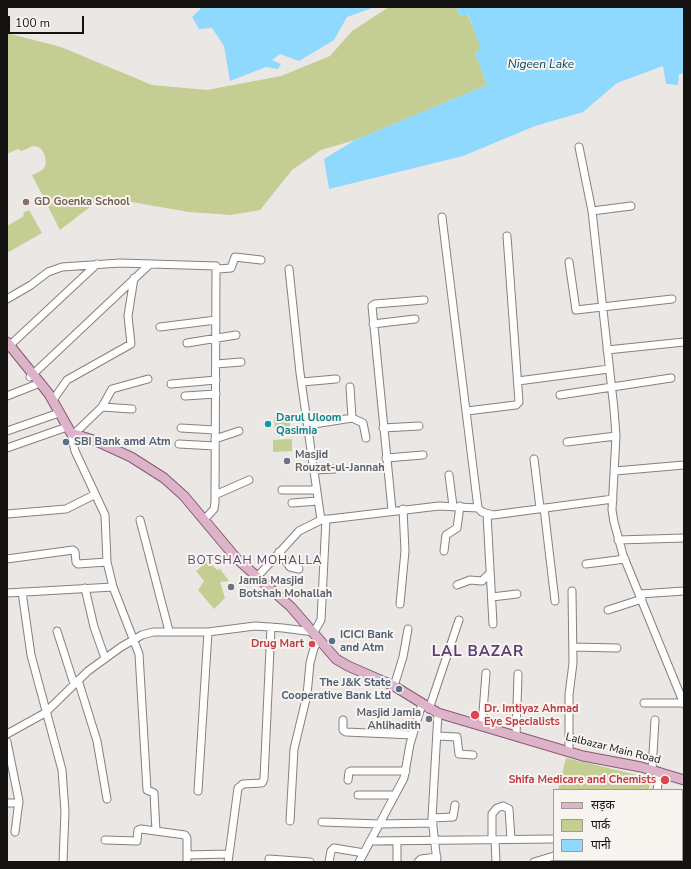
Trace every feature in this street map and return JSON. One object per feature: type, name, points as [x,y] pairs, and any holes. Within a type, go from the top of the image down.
[{"type":"main road","points":[[8,346],[52,407],[58,411]]},
{"type":"main road","points":[[33,379],[53,400],[71,431]]},
{"type":"main road","name":"Lalbazar Main Road","points":[[71,431],[103,444],[150,467],[184,496],[228,549],[291,607],[339,661],[394,686],[438,713],[598,759],[656,771],[684,780]]},
{"type":"street","points":[[579,147],[592,211],[616,436],[613,499],[614,522],[618,540],[625,559],[684,704],[644,703]]},
{"type":"street","points":[[592,211],[631,206]]},
{"type":"street","points":[[442,217],[478,508]]},
{"type":"street","points":[[467,412],[518,404],[518,381],[507,236]]},
{"type":"street","points":[[7,299],[55,269],[97,264],[150,264],[214,265],[218,269],[231,268],[235,257],[261,260]]},
{"type":"street","points":[[569,262],[576,310],[672,299]]},
{"type":"street","points":[[8,346],[97,264]]},
{"type":"street","points":[[7,396],[33,379],[134,278],[150,264]]},
{"type":"street","points":[[204,520],[214,509],[215,495],[216,320],[218,269]]},
{"type":"street","points":[[288,269],[316,490],[324,519],[321,620],[310,663],[307,695],[294,749],[290,822]]},
{"type":"street","points":[[53,400],[67,380],[131,344],[128,316],[134,278]]},
{"type":"street","points":[[392,510],[372,305],[424,300]]},
{"type":"street","points":[[373,324],[415,319]]},
{"type":"street","points":[[160,327],[216,320]]},
{"type":"street","points":[[187,343],[236,335]]},
{"type":"street","points":[[607,350],[684,342]]},
{"type":"street","points":[[216,364],[241,362]]},
{"type":"street","points":[[518,381],[609,369]]},
{"type":"street","points":[[560,395],[671,378]]},
{"type":"street","points":[[302,382],[336,379]]},
{"type":"street","points":[[7,448],[71,431],[102,407],[112,389],[148,380]]},
{"type":"street","points":[[171,384],[216,380]]},
{"type":"street","points":[[350,387],[352,418]]},
{"type":"street","points":[[185,396],[216,394]]},
{"type":"street","points":[[102,407],[132,409]]},
{"type":"street","points":[[7,431],[58,411]]},
{"type":"street","points":[[308,425],[352,418],[363,423],[366,438]]},
{"type":"street","points":[[383,428],[420,426]]},
{"type":"street","points":[[181,428],[215,430]]},
{"type":"street","points":[[71,431],[75,452],[107,522],[107,562],[113,587],[139,654],[147,790],[154,793],[156,830]]},
{"type":"street","points":[[180,444],[215,442],[239,431]]},
{"type":"street","points":[[567,442],[616,436]]},
{"type":"street","points":[[386,458],[423,455]]},
{"type":"street","points":[[534,459],[554,601]]},
{"type":"street","points":[[615,471],[684,465]]},
{"type":"street","points":[[314,470],[335,468]]},
{"type":"street","points":[[444,552],[446,535],[457,528],[456,506],[449,475]]},
{"type":"street","points":[[215,495],[249,480]]},
{"type":"street","points":[[282,490],[316,490]]},
{"type":"street","points":[[7,514],[61,510],[75,505],[94,495]]},
{"type":"street","points":[[257,577],[299,531],[324,519],[392,510],[456,506],[478,508],[488,514],[613,499]]},
{"type":"street","points":[[292,503],[318,501]]},
{"type":"street","points":[[400,604],[405,551],[403,509]]},
{"type":"street","points":[[488,514],[493,624]]},
{"type":"street","points":[[140,520],[169,631]]},
{"type":"street","points":[[618,540],[684,538]]},
{"type":"street","points":[[7,559],[73,550],[75,552],[76,562],[78,564],[107,562]]},
{"type":"street","points":[[279,552],[290,567],[299,569]]},
{"type":"street","points":[[586,564],[625,559]]},
{"type":"street","points":[[457,585],[470,580],[482,581],[490,574]]},
{"type":"street","points":[[7,593],[113,587]]},
{"type":"street","points":[[85,588],[94,627],[105,658]]},
{"type":"street","points":[[569,751],[569,695],[573,670],[572,591]]},
{"type":"street","points":[[608,610],[641,596],[684,591]]},
{"type":"street","points":[[22,592],[31,655],[45,713],[58,753],[65,792],[63,862]]},
{"type":"street","points":[[492,597],[517,594]]},
{"type":"street","points":[[359,862],[395,795],[406,771],[413,735],[426,706],[459,620]]},
{"type":"street","points":[[7,734],[45,713],[76,682],[105,658],[133,640],[153,632],[208,632],[255,626],[271,627],[317,636]]},
{"type":"street","points":[[105,840],[136,841],[138,839],[139,829],[156,830],[186,836],[187,859],[228,858],[238,788],[243,784],[262,783],[264,779],[271,627]]},
{"type":"street","points":[[394,686],[405,651],[408,629]]},
{"type":"street","points":[[57,631],[97,741],[107,799]]},
{"type":"street","points":[[198,791],[208,632]]},
{"type":"street","points":[[573,647],[617,648]]},
{"type":"street","points":[[482,725],[486,673]]},
{"type":"street","points":[[516,736],[518,674]]},
{"type":"street","points":[[418,862],[421,859],[437,860],[433,820],[438,713]]},
{"type":"street","points":[[342,720],[343,730],[346,732],[413,735]]},
{"type":"street","points":[[655,720],[657,789]]},
{"type":"street","points":[[438,736],[457,737],[459,754],[473,755]]},
{"type":"street","points":[[7,742],[19,803],[15,832]]},
{"type":"street","points":[[348,780],[349,772],[351,771],[406,771]]},
{"type":"street","points":[[358,795],[395,795]]},
{"type":"street","points":[[7,803],[19,803]]},
{"type":"street","points":[[322,822],[380,824],[433,820],[453,817],[455,805]]},
{"type":"street","points":[[496,862],[492,814],[497,808],[503,806],[509,808],[511,840]]},
{"type":"street","points":[[370,841],[397,842],[434,840],[553,839]]},
{"type":"street","points":[[397,842],[397,862]]},
{"type":"street","points":[[329,862],[331,851],[334,848],[364,853]]},
{"type":"street","points":[[534,862],[553,856]]},
{"type":"street","points":[[269,859],[310,862]]},
{"type":"green space","points":[[389,7],[456,7],[461,17],[467,13],[482,49],[475,52],[487,85],[355,140],[321,150],[292,170],[260,210],[231,215],[189,212],[103,197],[60,230],[32,175],[41,171],[45,166],[46,159],[42,150],[36,146],[33,146],[21,151],[18,149],[7,154],[7,33],[61,47],[152,85],[207,90],[281,76],[330,56],[352,31]]},
{"type":"green space","points":[[29,210],[42,233],[7,253],[7,226],[24,216],[23,213]]},
{"type":"green space","points":[[289,415],[291,434],[275,434],[274,417]]},
{"type":"green space","points":[[292,439],[292,451],[273,452],[273,440]]},
{"type":"green space","points":[[208,561],[217,570],[220,569],[229,581],[220,582],[225,598],[214,609],[198,590],[204,581],[196,571]]},
{"type":"green space","points":[[566,758],[650,778],[649,789],[558,789]]},
{"type":"water","points":[[202,7],[375,7],[347,17],[334,40],[299,61],[280,54],[272,60],[281,64],[278,69],[266,67],[230,81],[224,46],[212,28],[199,29],[192,17]]},
{"type":"water","name":"Nigeen Lake","points":[[456,7],[684,7],[684,73],[679,74],[678,85],[666,84],[663,66],[617,83],[583,112],[535,126],[463,156],[329,189],[324,159],[355,140],[487,85],[475,52],[481,49],[468,14],[461,17]]},
{"type":"place","name":"GD Goenka School","points":[[26,202]]},
{"type":"place","name":"Darul Uloom Qasimia","points":[[268,424]]},
{"type":"place","name":"SBI Bank amd Atm","points":[[66,442]]},
{"type":"place","name":"Masjid Rouzat-ul-Jannah","points":[[287,461]]},
{"type":"place","name":"Jamia Masjid Botshah Mohallah","points":[[231,587]]},
{"type":"place","name":"ICICI Bank and Atm","points":[[332,641]]},
{"type":"place","name":"Drug Mart","points":[[312,644]]},
{"type":"place","name":"The J&K State Cooperative Bank Ltd","points":[[399,689]]},
{"type":"place","name":"Dr. Imtiyaz Ahmad Eye Specialists","points":[[475,715]]},
{"type":"place","name":"Masjid Jamia Ahlihadith","points":[[429,719]]},
{"type":"place","name":"Shifa Medicare and Chemists","points":[[665,780]]},
{"type":"district","name":"BOTSHAH MOHALLA","points":[[255,561]]},
{"type":"district","name":"LAL BAZAR","points":[[478,652]]}]
